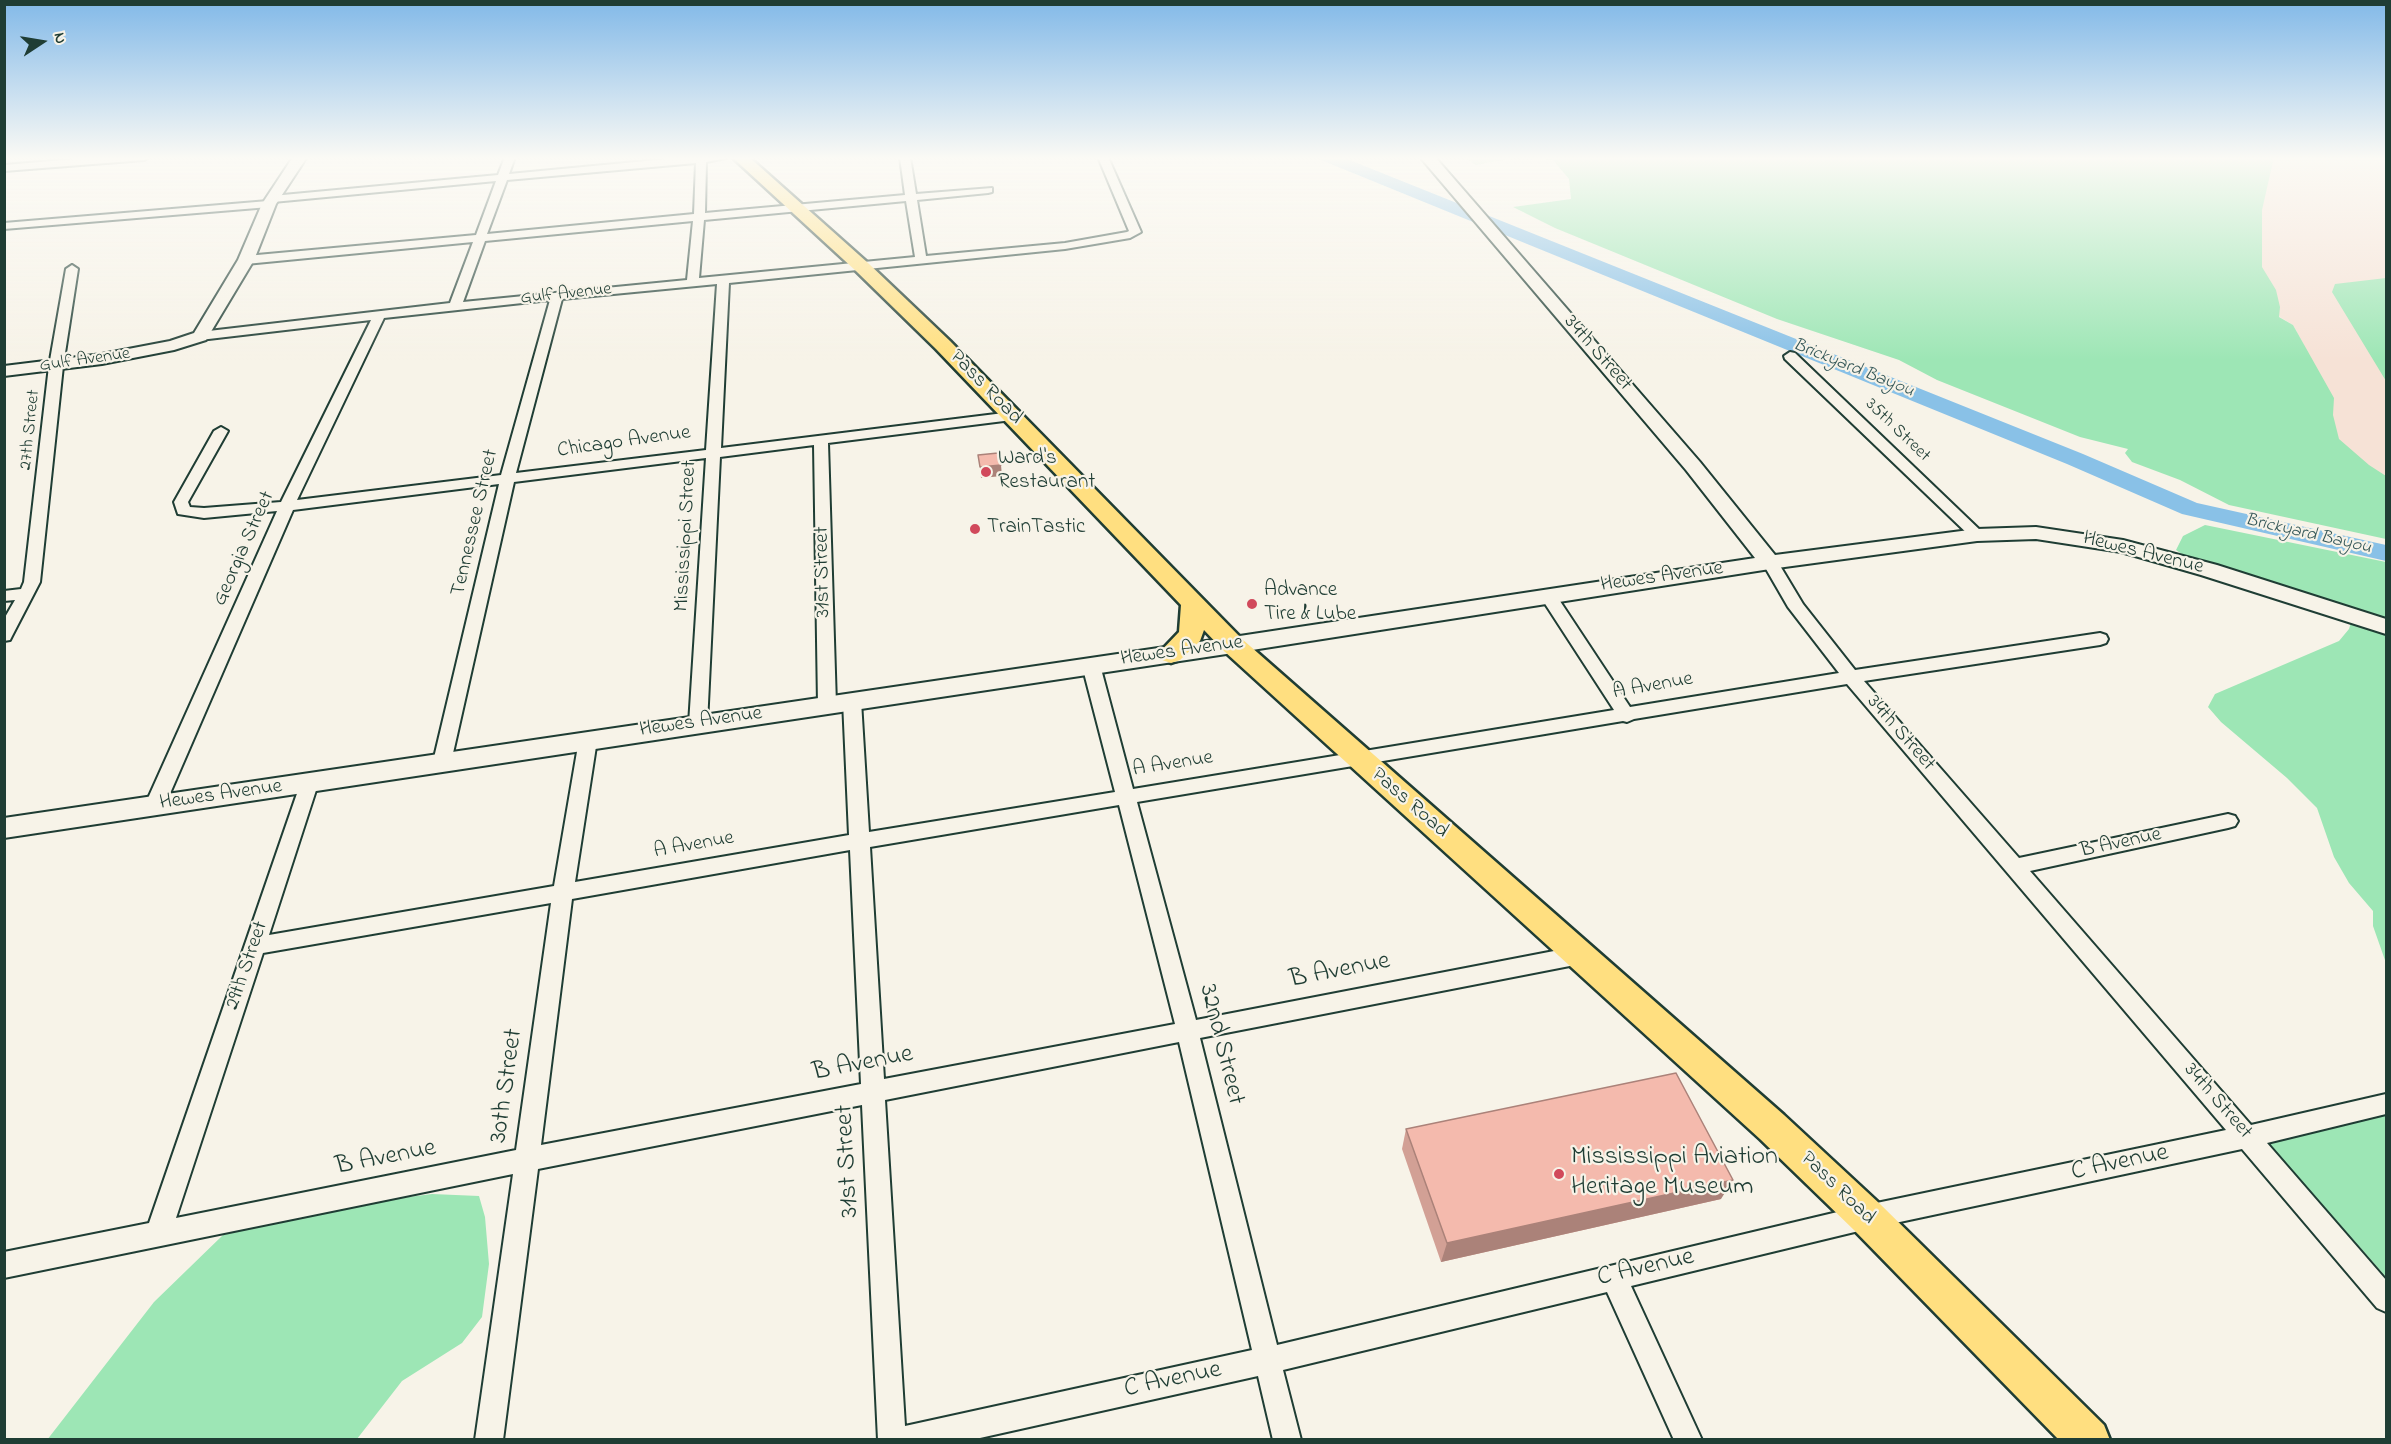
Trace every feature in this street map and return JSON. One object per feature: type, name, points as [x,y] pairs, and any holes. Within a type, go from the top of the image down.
[{"type":"main road","points":[[200,336],[246,260],[261,224]]},
{"type":"main road","name":"Pass Road","points":[[814,224],[862,267],[943,345],[1233,645],[1772,1127],[1867,1217],[2089,1440]]},
{"type":"main road","name":"34th Street","points":[[1485,224],[1693,466],[1770,562]]},
{"type":"main road","name":"Gulf Avenue","points":[[4,371],[56,366],[143,352],[200,336]]},
{"type":"main road","name":"Hewes Avenue","points":[[4,828],[1233,645],[1770,562],[1977,535],[2036,533],[2082,538],[2122,546],[2209,570],[2386,627]]},
{"type":"main road","points":[[1171,654],[1191,635],[1193,604]]},
{"type":"street","points":[[4,226],[21,224]]},
{"type":"street","points":[[456,306],[486,224]]},
{"type":"street","points":[[246,260],[629,224]]},
{"type":"street","points":[[693,282],[698,224]]},
{"type":"street","points":[[915,224],[921,261]]},
{"type":"street","name":"Gulf Avenue","points":[[200,336],[456,306],[1065,246],[1130,235],[1135,232],[1132,224]]},
{"type":"street","name":"27th Street","points":[[4,636],[32,582],[56,366],[72,269]]},
{"type":"street","name":"Mississippi Street","points":[[698,723],[723,279]]},
{"type":"street","name":"Tennessee Street","points":[[442,762],[507,480],[557,296]]},
{"type":"street","name":"Georgia Street","points":[[155,805],[287,506],[380,314]]},
{"type":"street","name":"35th Street","points":[[1790,356],[1977,535]]},
{"type":"street","name":"Chicago Avenue","points":[[221,431],[181,502],[183,511],[204,513],[287,506],[1012,416]]},
{"type":"street","name":"31st Street","points":[[821,440],[827,705]]},
{"type":"street","name":"34th Street","points":[[1770,562],[1796,607],[1851,677],[2386,1299]]},
{"type":"street","points":[[4,596],[26,593]]},
{"type":"street","points":[[1548,596],[1627,716]]},
{"type":"street","name":"A Avenue","points":[[255,946],[860,841],[1627,716],[1851,677],[2100,639]]},
{"type":"street","name":"32nd Street","points":[[1091,665],[1187,1030],[1287,1440]]},
{"type":"street","name":"31st Street","points":[[852,701],[875,1092],[892,1440]]},
{"type":"street","name":"30th Street","points":[[489,1440],[563,893],[588,740]]},
{"type":"street","name":"29th Street","points":[[158,1234],[309,784]]},
{"type":"street","name":"B Avenue","points":[[2014,867],[2229,821]]},
{"type":"street","name":"B Avenue","points":[[4,1265],[526,1160],[1580,955]]},
{"type":"street","name":"C Avenue","points":[[906,1440],[1268,1360],[1867,1217],[2247,1137],[2386,1104]]},
{"type":"street","points":[[1614,1277],[1688,1440]]},
{"type":"shaded area","points":[[2128,224],[2386,224],[2386,525],[2253,498],[2304,345],[2293,325]]},
{"type":"green space","points":[[1548,224],[2262,224],[2262,267],[2276,290],[2280,307],[2279,317],[2293,325],[2334,398],[2333,415],[2339,439],[2369,465],[2386,476],[2386,539],[2229,505],[2180,480],[2132,462],[2125,453],[2128,449],[2080,437],[1937,380],[1899,360],[1777,319]]},
{"type":"green space","points":[[2386,278],[2386,381],[2332,292],[2335,284]]},
{"type":"green space","points":[[2205,525],[2386,562],[2386,621],[2189,559],[2176,550],[2183,536]]},
{"type":"green space","points":[[2352,619],[2386,630],[2386,963],[2373,926],[2373,911],[2349,883],[2334,857],[2317,808],[2287,778],[2221,722],[2208,707],[2215,694],[2339,641],[2349,629]]},
{"type":"green space","points":[[2386,1110],[2386,1277],[2269,1144],[2270,1137]]},
{"type":"green space","points":[[432,1194],[479,1196],[485,1217],[489,1264],[482,1317],[462,1343],[402,1381],[357,1439],[47,1440],[154,1302],[223,1235],[354,1204]]},
{"type":"building","points":[[998,453],[1001,465],[980,467],[978,455]]},
{"type":"building","name":"Mississippi Aviation Heritage Museum","points":[[1676,1073],[1733,1180],[1447,1243],[1406,1129]]},
{"type":"waterway","name":"Brickyard Bayou","points":[[1495,224],[2075,459],[2190,509],[2386,553]]},
{"type":"place","name":"Ward's Restaurant","points":[[986,472]]},
{"type":"place","name":"TrainTastic","points":[[975,529]]},
{"type":"place","name":"Advance Tire & Lube","points":[[1252,604]]},
{"type":"place","name":"Mississippi Aviation Heritage Museum","points":[[1559,1174]]}]
